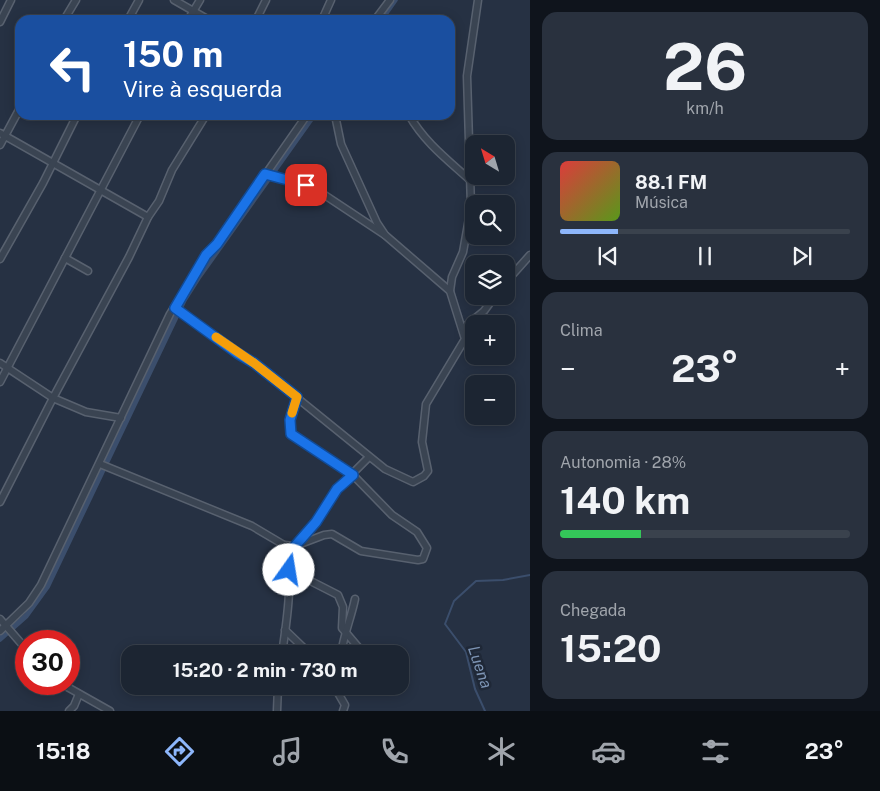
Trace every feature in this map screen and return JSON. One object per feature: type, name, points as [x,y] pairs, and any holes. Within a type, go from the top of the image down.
[{"type":"street","points":[[0,22],[12,0]]},
{"type":"street","points":[[67,15],[76,0]]},
{"type":"street","points":[[131,15],[139,0]]},
{"type":"street","points":[[174,0],[200,15]]},
{"type":"street","points":[[191,15],[200,0]]},
{"type":"street","points":[[258,15],[266,0]]},
{"type":"street","points":[[324,15],[331,0]]},
{"type":"street","points":[[379,15],[390,0]]},
{"type":"street","points":[[470,135],[468,76],[478,0]]},
{"type":"street","points":[[0,145],[3,134],[15,116]]},
{"type":"street","points":[[0,259],[74,120]]},
{"type":"street","points":[[0,382],[137,120]]},
{"type":"street","points":[[0,502],[53,398],[129,257],[148,217],[159,201],[172,170],[203,120]]},
{"type":"street","points":[[3,629],[29,603],[41,585],[175,308],[206,255],[217,244],[303,120]]},
{"type":"street","points":[[336,120],[341,144],[370,209],[385,235]]},
{"type":"street","points":[[413,120],[429,144],[465,175]]},
{"type":"street","points":[[3,134],[52,164],[148,217]]},
{"type":"street","points":[[265,174],[314,188],[385,235],[450,291]]},
{"type":"street","points":[[175,308],[237,353],[254,363],[368,458],[409,481],[418,479],[428,471],[422,442],[426,404],[464,342],[463,328],[450,291],[452,277],[467,236],[471,207],[471,185]]},
{"type":"street","points":[[515,272],[530,255]]},
{"type":"street","points":[[65,258],[88,271]]},
{"type":"street","points":[[463,328],[488,305]]},
{"type":"street","points":[[0,363],[53,398],[86,412],[121,418]]},
{"type":"street","points":[[100,464],[252,526],[284,545],[295,546],[324,534],[332,534],[361,551],[380,555],[423,559],[427,548],[417,532],[392,515],[353,475],[291,434],[290,420],[297,397]]},
{"type":"street","points":[[288,559],[295,546],[316,522],[337,489],[368,458]]},
{"type":"street","points":[[283,645],[289,570],[284,545]]},
{"type":"street","points":[[289,570],[338,595],[344,607],[342,628],[356,645]]},
{"type":"street","points":[[342,645],[344,632],[351,618],[355,599]]},
{"type":"street","points":[[0,619],[3,629],[15,640]]},
{"type":"street","points":[[285,630],[301,645]]},
{"type":"street","points":[[69,711],[74,706],[79,695]]},
{"type":"street","points":[[80,695],[110,711]]},
{"type":"street","points":[[277,711],[278,695]]},
{"type":"street","points":[[340,695],[346,705],[343,711]]},
{"type":"waterway","points":[[384,15],[395,0]]},
{"type":"waterway","points":[[0,639],[26,616],[47,587],[184,300],[310,120]]},
{"type":"waterway","name":"Luena","points":[[485,711],[475,689],[466,652],[445,624],[454,601],[476,581],[503,580],[530,575]]},
{"type":"slow traffic","points":[[216,337],[254,363],[297,397],[292,413]]},
{"type":"route","points":[[289,570],[288,559],[295,546],[316,522],[337,489],[353,475],[343,466],[295,439],[291,434],[290,420],[297,397],[254,363],[237,353],[211,332],[175,308],[206,255],[217,244],[265,174],[306,185]]}]
